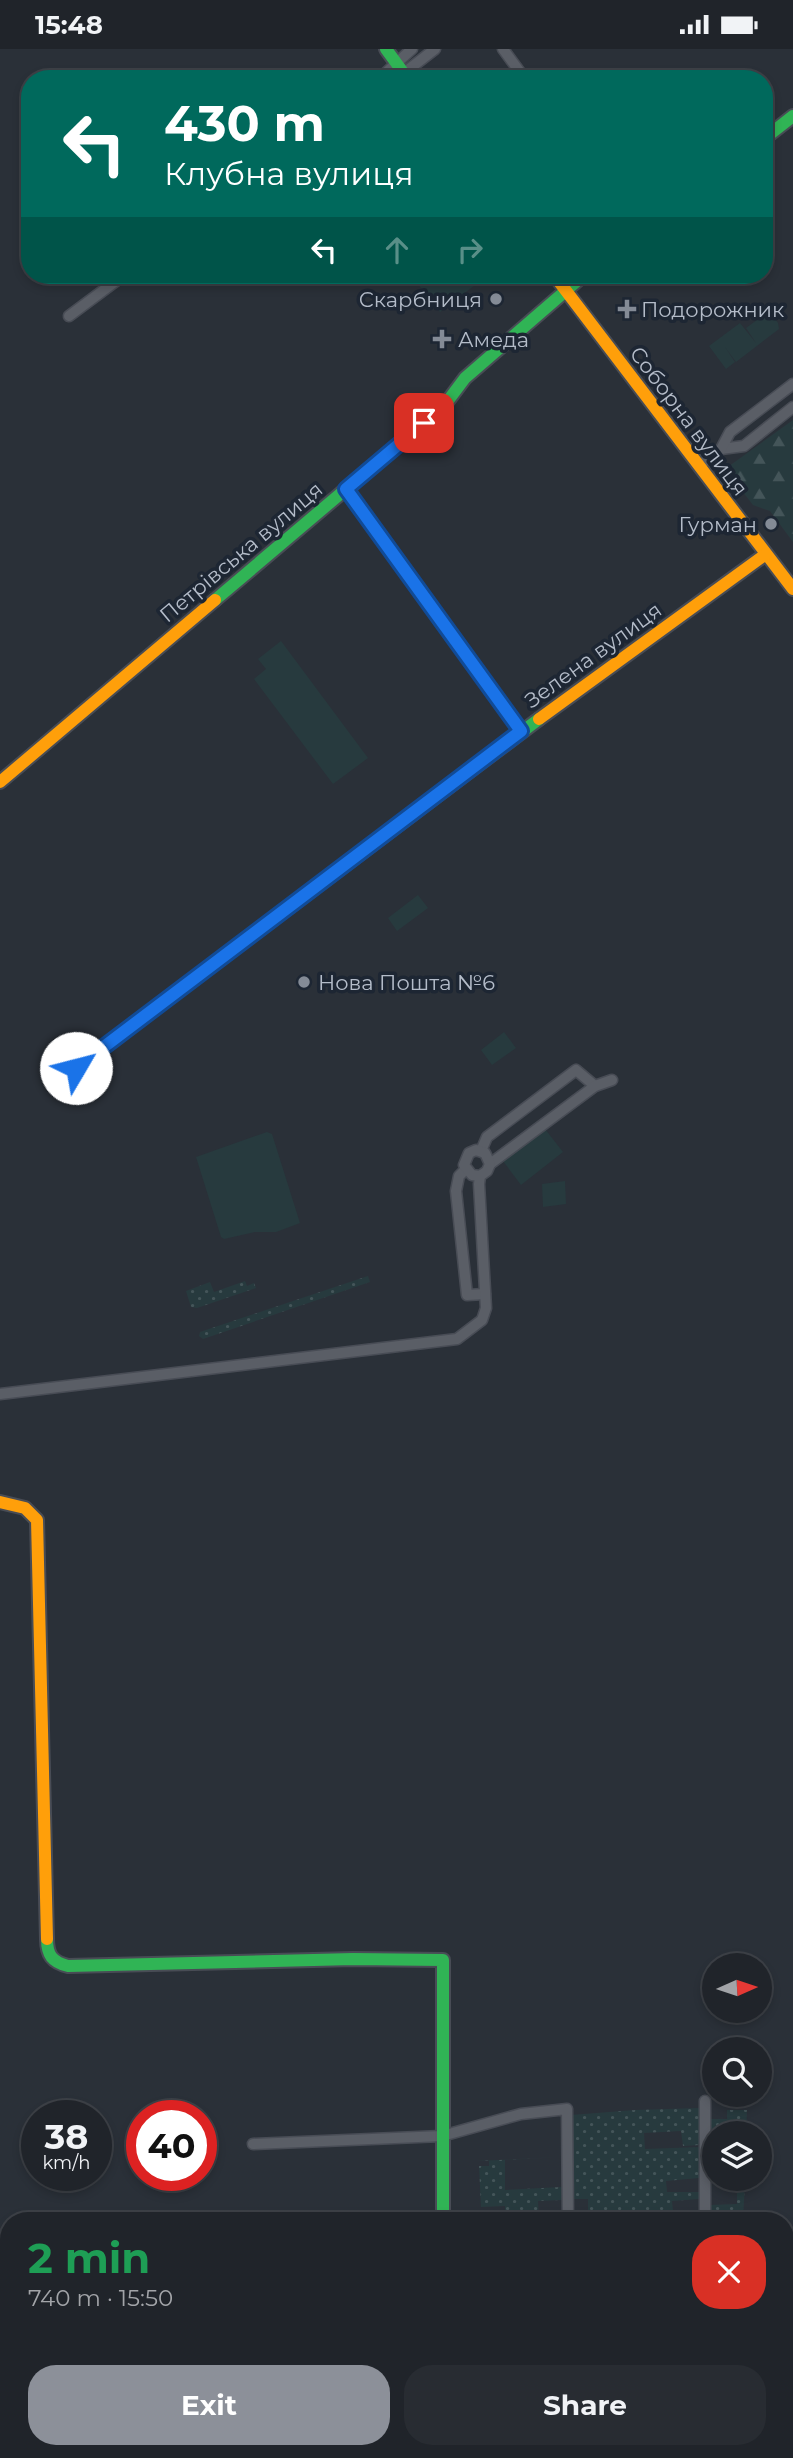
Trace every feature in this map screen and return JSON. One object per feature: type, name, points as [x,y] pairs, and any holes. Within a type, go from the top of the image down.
[{"type":"street","points":[[386,49],[399,70]]},
{"type":"street","points":[[388,70],[412,49]]},
{"type":"street","points":[[410,70],[435,49]]},
{"type":"street","points":[[503,49],[518,70]]},
{"type":"street","points":[[773,132],[793,116]]},
{"type":"street","points":[[69,316],[112,284]]},
{"type":"street","name":"Соборна вулиця","points":[[561,284],[793,589]]},
{"type":"street","name":"Петрівська вулиця","points":[[0,782],[444,406],[466,378],[572,284]]},
{"type":"street","points":[[699,466],[721,449],[730,432],[793,384]]},
{"type":"street","points":[[721,449],[744,446],[793,407]]},
{"type":"street","points":[[346,489],[521,731]]},
{"type":"street","name":"Зелена вулиця","points":[[76,1068],[521,731],[766,554]]},
{"type":"street","points":[[481,1151],[487,1137],[576,1070],[595,1086]]},
{"type":"street","points":[[490,1164],[488,1156],[481,1151],[469,1153],[464,1161],[466,1169],[472,1175],[480,1176],[487,1171],[490,1164],[595,1086],[612,1080]]},
{"type":"street","points":[[466,1169],[456,1182],[456,1191],[467,1296],[485,1294]]},
{"type":"street","points":[[0,1394],[457,1339],[482,1320],[486,1308],[480,1176]]},
{"type":"street","points":[[0,1502],[25,1507],[37,1520],[49,1958],[68,1966],[353,1959],[443,1960],[443,2212]]},
{"type":"street","points":[[705,2107],[705,2212]]},
{"type":"street","points":[[253,2144],[442,2136],[521,2114],[568,2109],[568,2212]]},
{"type":"green space","points":[[418,284],[475,284],[475,285],[440,312]]},
{"type":"green space","points":[[769,311],[779,329],[736,362],[725,347],[735,362],[726,369],[709,346],[740,323],[756,343],[746,328]]},
{"type":"green space","points":[[793,420],[793,542],[770,511],[753,505],[725,469]]},
{"type":"green space","points":[[281,641],[368,758],[333,784],[254,679],[266,669],[258,659]]},
{"type":"green space","points":[[418,895],[428,908],[397,931],[388,918]]},
{"type":"green space","points":[[504,1032],[516,1048],[492,1065],[481,1050]]},
{"type":"green space","points":[[545,1129],[563,1152],[521,1185],[503,1161]]},
{"type":"green space","points":[[267,1132],[272,1134],[300,1223],[276,1232],[255,1232],[224,1239],[221,1237],[196,1157]]},
{"type":"green space","points":[[565,1181],[566,1204],[543,1207],[542,1184]]},
{"type":"green space","points":[[368,1276],[370,1282],[203,1339],[199,1336],[200,1332]]},
{"type":"green space","points":[[245,1281],[247,1286],[254,1283],[256,1288],[197,1308],[191,1307],[186,1291],[210,1282],[214,1292]]},
{"type":"green space","points":[[700,2108],[700,2145],[683,2146],[681,2131],[644,2133],[645,2149],[700,2147],[699,2178],[666,2181],[667,2192],[699,2192],[699,2199],[672,2201],[673,2212],[588,2212],[588,2199],[570,2199],[571,2115]]},
{"type":"green space","points":[[727,2110],[747,2110],[747,2121],[710,2121],[727,2119]]},
{"type":"green space","points":[[562,2157],[505,2160],[505,2190],[562,2187],[562,2200],[538,2201],[539,2212],[505,2212],[505,2206],[481,2207],[479,2166],[489,2166],[489,2161],[477,2161]]},
{"type":"green space","points":[[737,2191],[744,2191],[743,2212],[709,2212],[709,2205],[737,2204]]},
{"type":"traffic: fast","points":[[386,49],[401,70]]},
{"type":"traffic: fast","points":[[773,132],[793,116]]},
{"type":"traffic: fast","points":[[215,600],[444,406],[465,378],[574,284]]},
{"type":"traffic: fast","points":[[76,1068],[539,719]]},
{"type":"traffic: fast","points":[[47,1939],[52,1957],[68,1966],[353,1959],[443,1960],[443,2212]]},
{"type":"traffic: slow","points":[[561,284],[793,589]]},
{"type":"traffic: slow","points":[[539,719],[766,554]]},
{"type":"traffic: slow","points":[[0,782],[215,600]]},
{"type":"traffic: slow","points":[[0,1502],[25,1508],[37,1520],[47,1939]]},
{"type":"place","name":"Скарбниця","points":[[496,299]]},
{"type":"place","name":"Подорожник","points":[[627,309]]},
{"type":"place","name":"Амеда","points":[[442,339]]},
{"type":"place","name":"Гурман","points":[[771,524]]},
{"type":"place","name":"Нова Пошта №6","points":[[304,982]]},
{"type":"route","points":[[76,1068],[521,731],[346,489],[424,423]]}]
